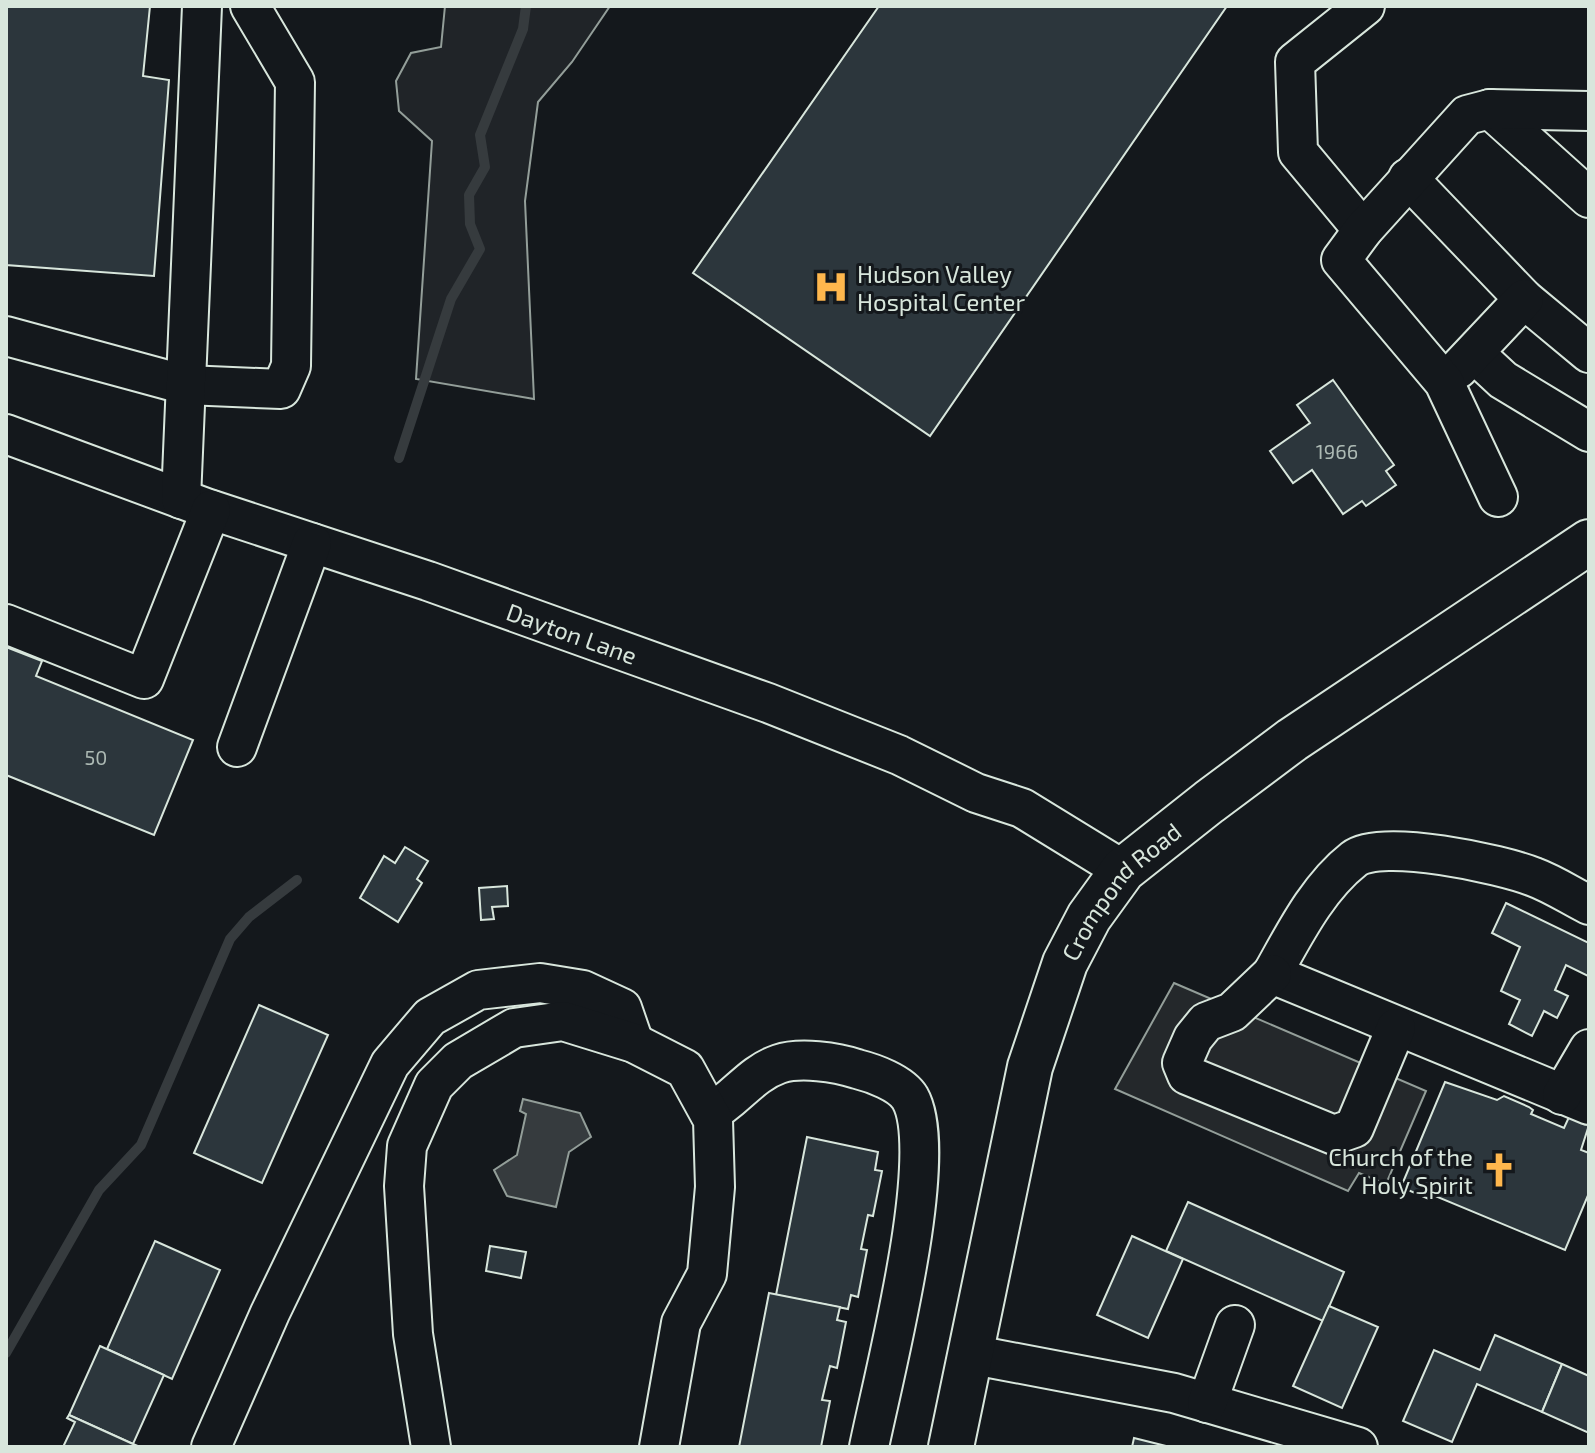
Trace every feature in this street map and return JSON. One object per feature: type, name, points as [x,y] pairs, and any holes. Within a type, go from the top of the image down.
[{"type":"main road","name":"Crompond Road","points":[[951,1447],[1030,1067],[1065,963],[1089,917],[1123,870],[1292,740],[1589,542]]},
{"type":"street","points":[[6,624],[144,679],[174,610],[196,504],[186,385],[202,6]]},
{"type":"street","points":[[6,336],[186,385],[281,389],[291,366],[295,82],[250,6]]},
{"type":"street","points":[[1363,230],[1298,152],[1295,62],[1365,6]]},
{"type":"street","points":[[1498,497],[1444,382],[1341,260],[1408,178],[1467,115],[1490,109],[1589,111]]},
{"type":"street","points":[[1490,109],[1589,198]]},
{"type":"street","points":[[1408,178],[1524,299],[1589,353]]},
{"type":"street","points":[[1444,382],[1475,354],[1524,299]]},
{"type":"street","points":[[1475,354],[1503,380],[1589,432]]},
{"type":"street","name":"Dayton Lane","points":[[6,434],[196,504],[753,697],[899,755],[976,793],[1044,820],[1123,870]]},
{"type":"street","points":[[237,747],[312,543]]},
{"type":"street","points":[[1396,1028],[1354,1128],[1334,1135],[1187,1075],[1182,1063],[1206,1022],[1232,1012],[1272,974],[1308,911],[1355,857],[1396,849],[1458,859],[1534,876],[1589,905]]},
{"type":"street","points":[[1272,974],[1396,1028],[1576,1100],[1589,1049]]},
{"type":"street","points":[[211,1447],[270,1313],[390,1064],[430,1017],[478,990],[540,983],[583,990],[622,1008],[634,1043]]},
{"type":"street","points":[[431,1447],[413,1334],[404,1186],[407,1146],[419,1111],[434,1085],[458,1061],[514,1028],[563,1021],[634,1043],[685,1069],[710,1113],[715,1187],[707,1274],[681,1323],[659,1447]]},
{"type":"street","points":[[710,1113],[730,1103],[741,1087],[760,1072],[782,1063],[847,1066],[895,1086],[910,1098],[921,1156],[918,1204],[869,1447]]},
{"type":"street","points":[[1191,1398],[1235,1325]]},
{"type":"street","points":[[969,1354],[1191,1398],[1265,1434],[1358,1447]]},
{"type":"shaded area","points":[[445,6],[610,6],[572,62],[538,102],[525,201],[534,399],[416,379],[432,141],[399,111],[396,81],[411,53],[441,47]]},
{"type":"shaded area","points":[[1174,983],[1426,1091],[1386,1184],[1359,1173],[1348,1191],[1115,1089]]},
{"type":"shaded area","points":[[523,1099],[580,1113],[591,1137],[569,1152],[556,1207],[507,1196],[494,1170],[517,1155],[526,1114],[520,1111]]},
{"type":"building","points":[[6,6],[150,6],[143,76],[169,80],[154,276],[6,265]]},
{"type":"building","points":[[879,6],[1227,6],[930,436],[693,273]]},
{"type":"building","points":[[1333,380],[1394,465],[1386,471],[1396,485],[1366,506],[1362,501],[1343,514],[1312,470],[1293,483],[1270,451],[1310,423],[1297,405]]},
{"type":"building","points":[[6,647],[42,661],[36,676],[193,740],[154,835],[6,775]]},
{"type":"building","points":[[405,847],[428,861],[417,879],[422,883],[398,922],[360,898],[384,856],[395,863]]},
{"type":"building","points":[[507,886],[508,906],[492,907],[494,919],[481,920],[479,888]]},
{"type":"building","points":[[1506,903],[1589,943],[1588,976],[1566,965],[1555,990],[1568,996],[1557,1018],[1544,1011],[1532,1036],[1509,1024],[1520,1000],[1501,991],[1520,947],[1492,933]]},
{"type":"building","points":[[259,1005],[328,1035],[262,1183],[194,1153]]},
{"type":"building","name":"Church of the Holy Spirit","points":[[1445,1082],[1497,1100],[1504,1096],[1529,1107],[1533,1110],[1531,1114],[1564,1128],[1569,1117],[1589,1125],[1581,1150],[1589,1153],[1589,1193],[1565,1250],[1433,1195],[1431,1200],[1401,1187]]},
{"type":"building","points":[[807,1137],[878,1152],[875,1170],[882,1171],[873,1216],[868,1215],[861,1249],[867,1250],[858,1297],[851,1295],[848,1309],[776,1295]]},
{"type":"building","points":[[1188,1202],[1344,1272],[1323,1321],[1166,1251]]},
{"type":"building","points":[[1132,1236],[1183,1259],[1148,1338],[1097,1315]]},
{"type":"building","points":[[155,1241],[220,1270],[172,1379],[107,1349]]},
{"type":"building","points":[[490,1246],[526,1252],[521,1278],[486,1271]]},
{"type":"building","points":[[769,1293],[840,1307],[837,1320],[846,1322],[837,1368],[830,1366],[822,1400],[830,1401],[821,1447],[739,1447]]},
{"type":"building","points":[[1329,1306],[1378,1327],[1342,1408],[1293,1386]]},
{"type":"building","points":[[1495,1335],[1562,1364],[1542,1412],[1477,1384],[1452,1442],[1403,1421],[1434,1350],[1480,1370]]},
{"type":"building","points":[[100,1346],[164,1375],[133,1444],[69,1415]]},
{"type":"building","points":[[1562,1364],[1589,1376],[1589,1433],[1542,1412]]},
{"type":"building","points":[[69,1415],[140,1447],[63,1447],[75,1422],[67,1418]]},
{"type":"building","points":[[1134,1438],[1170,1447],[1132,1447]]},
{"type":"waterway","points":[[399,458],[451,299],[480,249],[470,224],[469,195],[485,167],[480,135],[523,29],[526,6]]},
{"type":"waterway","points":[[6,1353],[99,1190],[141,1145],[230,939],[249,917],[297,880]]},
{"type":"place","name":"Hudson Valley Hospital Center","points":[[831,287]]},
{"type":"place","name":"Church of the Holy Spirit","points":[[1499,1170]]}]
